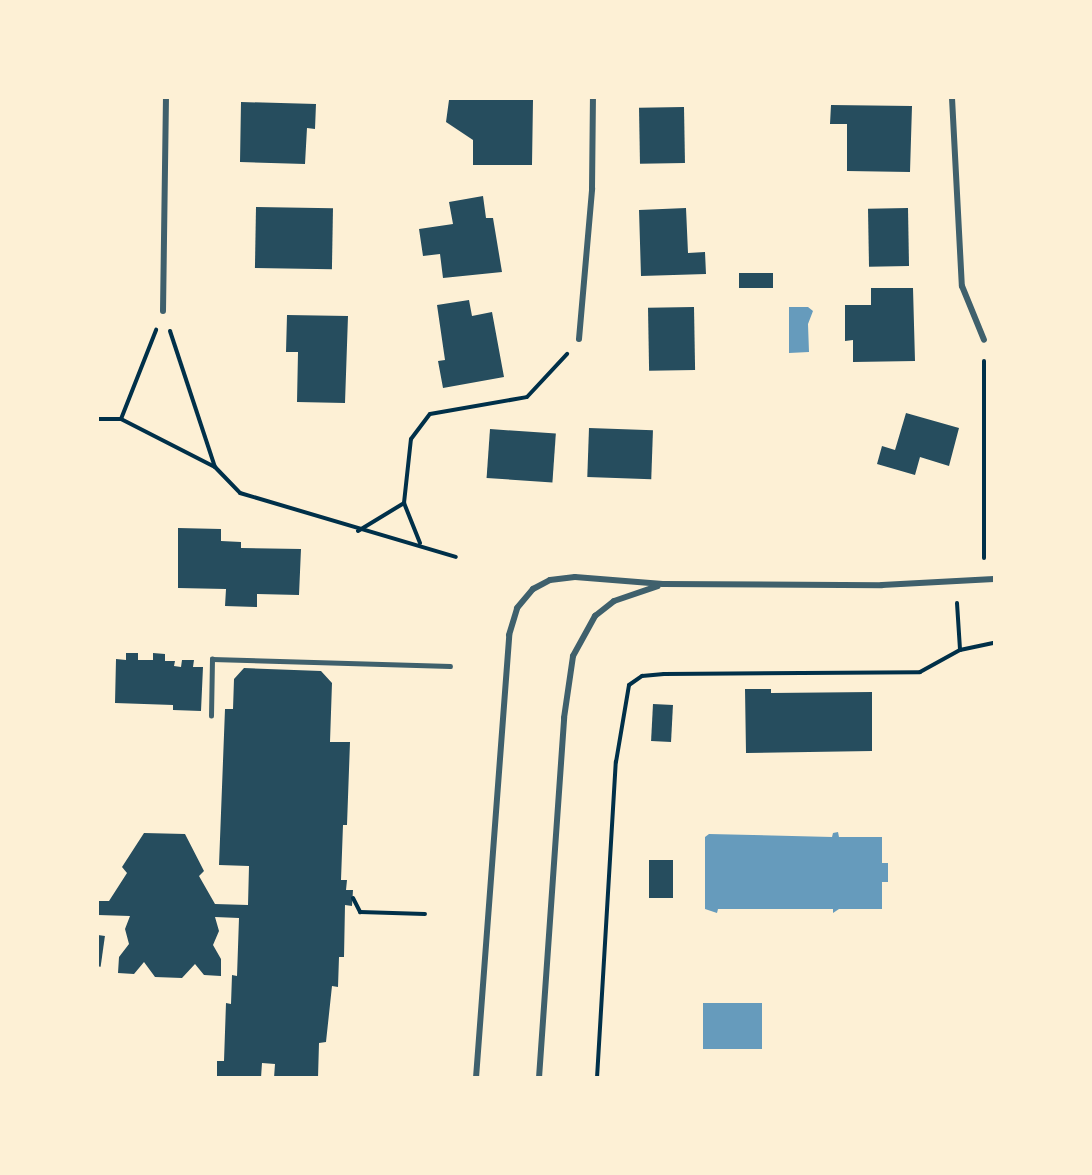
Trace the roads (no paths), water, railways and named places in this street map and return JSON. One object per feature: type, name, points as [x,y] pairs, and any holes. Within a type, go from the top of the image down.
[{"type":"street","points":[[163,311],[166,98]]},
{"type":"street","points":[[579,339],[592,189],[593,98]]},
{"type":"street","points":[[952,98],[962,286],[984,340]]},
{"type":"street","points":[[476,1077],[509,635],[517,608],[533,589],[550,580],[575,576],[663,584],[882,585],[994,579]]},
{"type":"street","points":[[539,1077],[564,718],[573,656],[596,616],[614,601],[663,584]]},
{"type":"lane","points":[[211,716],[212,659],[450,666]]},
{"type":"water","points":[[789,307],[808,307],[813,311],[808,324],[809,352],[789,353]]},
{"type":"water","points":[[838,832],[839,837],[882,837],[882,863],[888,863],[888,882],[882,882],[882,909],[839,909],[833,913],[833,909],[718,909],[717,913],[705,909],[705,837],[709,834],[832,837],[833,833]]},
{"type":"water","points":[[703,1003],[762,1003],[762,1049],[703,1049]]}]
